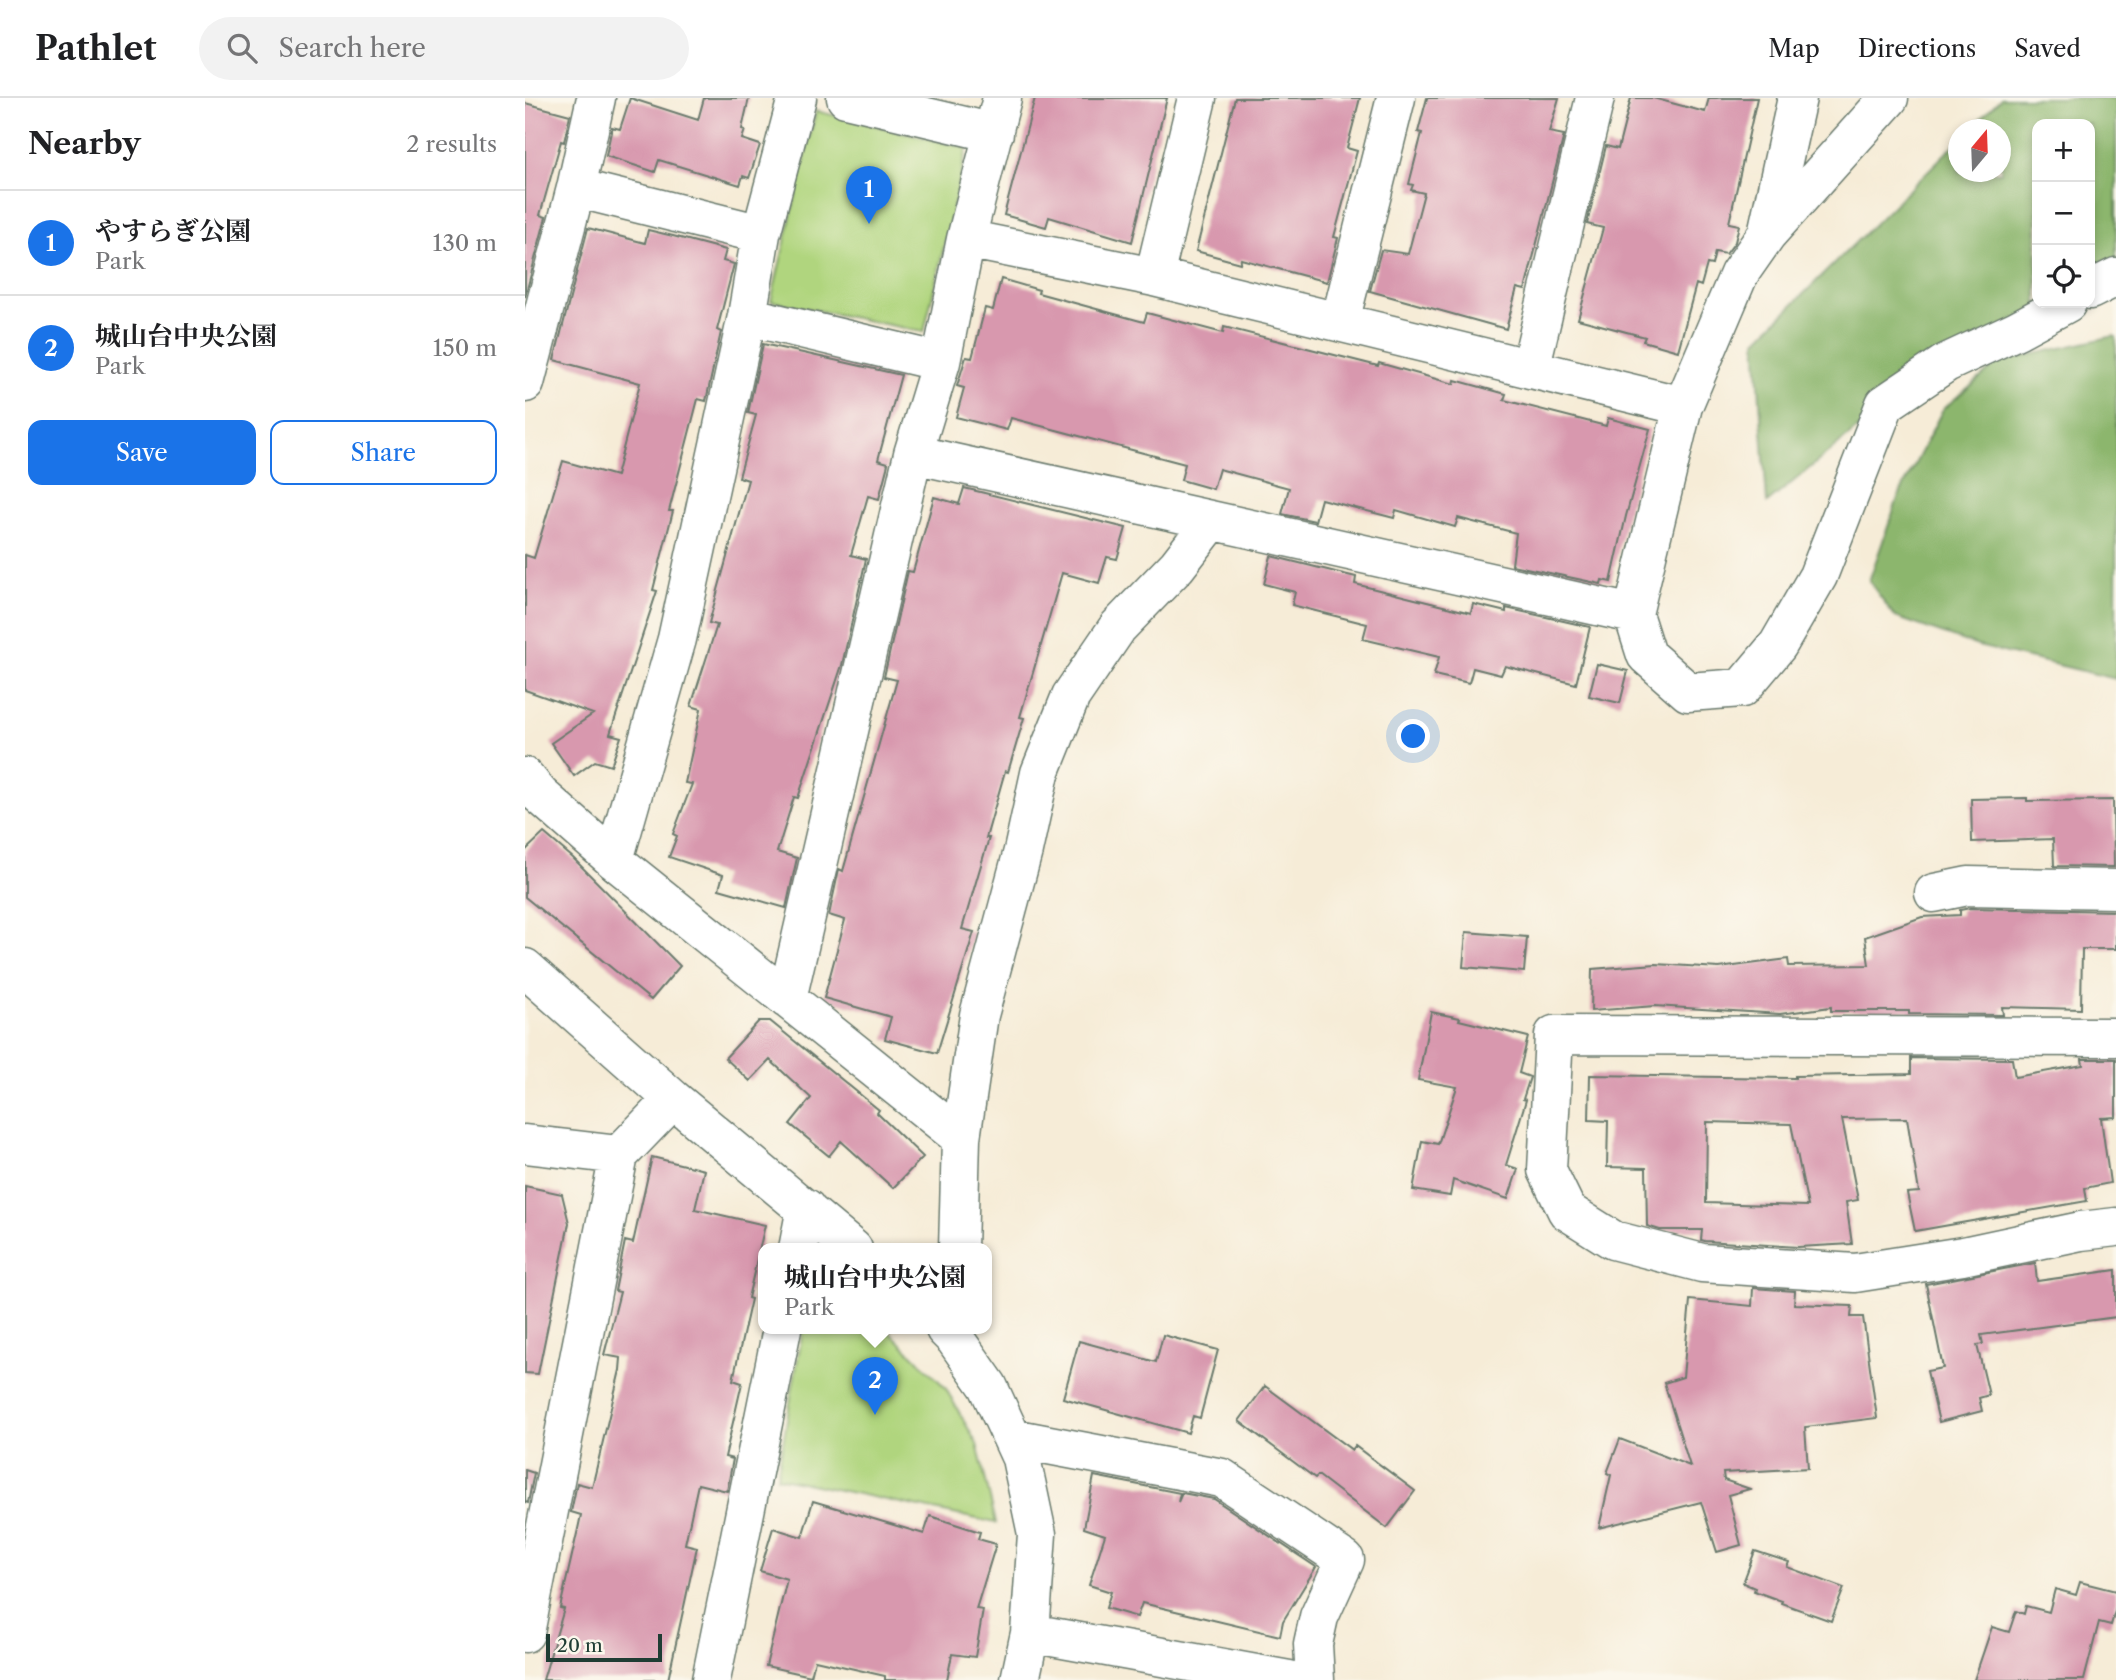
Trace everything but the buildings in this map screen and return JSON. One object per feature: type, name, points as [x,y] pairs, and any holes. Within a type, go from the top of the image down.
[{"type":"street","points":[[525,381],[576,188],[596,98]]},
{"type":"street","points":[[614,860],[677,639],[747,316],[761,234],[797,98]]},
{"type":"street","points":[[787,999],[913,454],[941,362],[966,239],[998,115],[846,98]]},
{"type":"street","points":[[1154,277],[1197,98]]},
{"type":"street","points":[[1340,322],[1395,98]]},
{"type":"street","points":[[1530,369],[1595,98]]},
{"type":"street","points":[[1767,234],[1797,98]]},
{"type":"street","points":[[1889,98],[1767,234],[1739,274],[1683,406],[1633,614],[1646,655],[1688,692],[1742,688],[1778,645],[1818,576],[1885,404],[1946,363],[2058,308]]},
{"type":"street","points":[[576,188],[761,234]]},
{"type":"street","points":[[966,239],[1154,277],[1683,406]]},
{"type":"street","points":[[2095,288],[2116,277]]},
{"type":"street","points":[[747,316],[941,362]]},
{"type":"street","points":[[913,454],[1633,614]]},
{"type":"street","points":[[958,1243],[961,1138],[979,1015],[1023,851],[1040,773],[1071,696],[1118,627],[1177,566],[1211,522]]},
{"type":"street","points":[[525,777],[540,795],[614,860],[961,1138]]},
{"type":"street","points":[[1934,893],[1968,887],[2116,889]]},
{"type":"street","points":[[525,968],[673,1099],[846,1243]]},
{"type":"street","points":[[2116,1037],[1554,1035],[1547,1170],[1567,1211],[1613,1240],[1702,1263],[1855,1273],[1963,1256],[2081,1231],[2116,1227]]},
{"type":"street","points":[[525,1633],[619,1155],[673,1099]]},
{"type":"street","points":[[525,1144],[619,1155]]},
{"type":"street","points":[[799,1243],[806,1208]]},
{"type":"street","points":[[711,1680],[781,1334]]},
{"type":"street","points":[[953,1334],[988,1386],[1021,1458],[1037,1534],[1030,1633],[1020,1680]]},
{"type":"street","points":[[1012,1438],[1222,1478],[1345,1560],[1319,1617],[1313,1644],[1315,1680]]},
{"type":"street","points":[[1030,1633],[1289,1680]]},
{"type":"green space","points":[[2001,98],[2116,98],[2116,295],[2095,302],[2095,119],[2032,119],[2032,308],[2077,308],[1955,349],[1767,503],[1756,341],[1948,151],[1948,182],[2011,182],[2011,119],[1980,119]]},
{"type":"green space","points":[[816,111],[967,148],[924,332],[771,301]]},
{"type":"green space","points":[[2114,336],[2116,679],[1978,646],[1895,617],[1869,581],[1898,498],[1943,409],[1999,362]]},
{"type":"green space","points":[[802,1334],[892,1334],[945,1387],[977,1444],[996,1523],[777,1477]]},
{"type":"place","name":"やすらぎ公園","points":[[869,224]]},
{"type":"place","name":"城山台中央公園","points":[[875,1415]]}]
